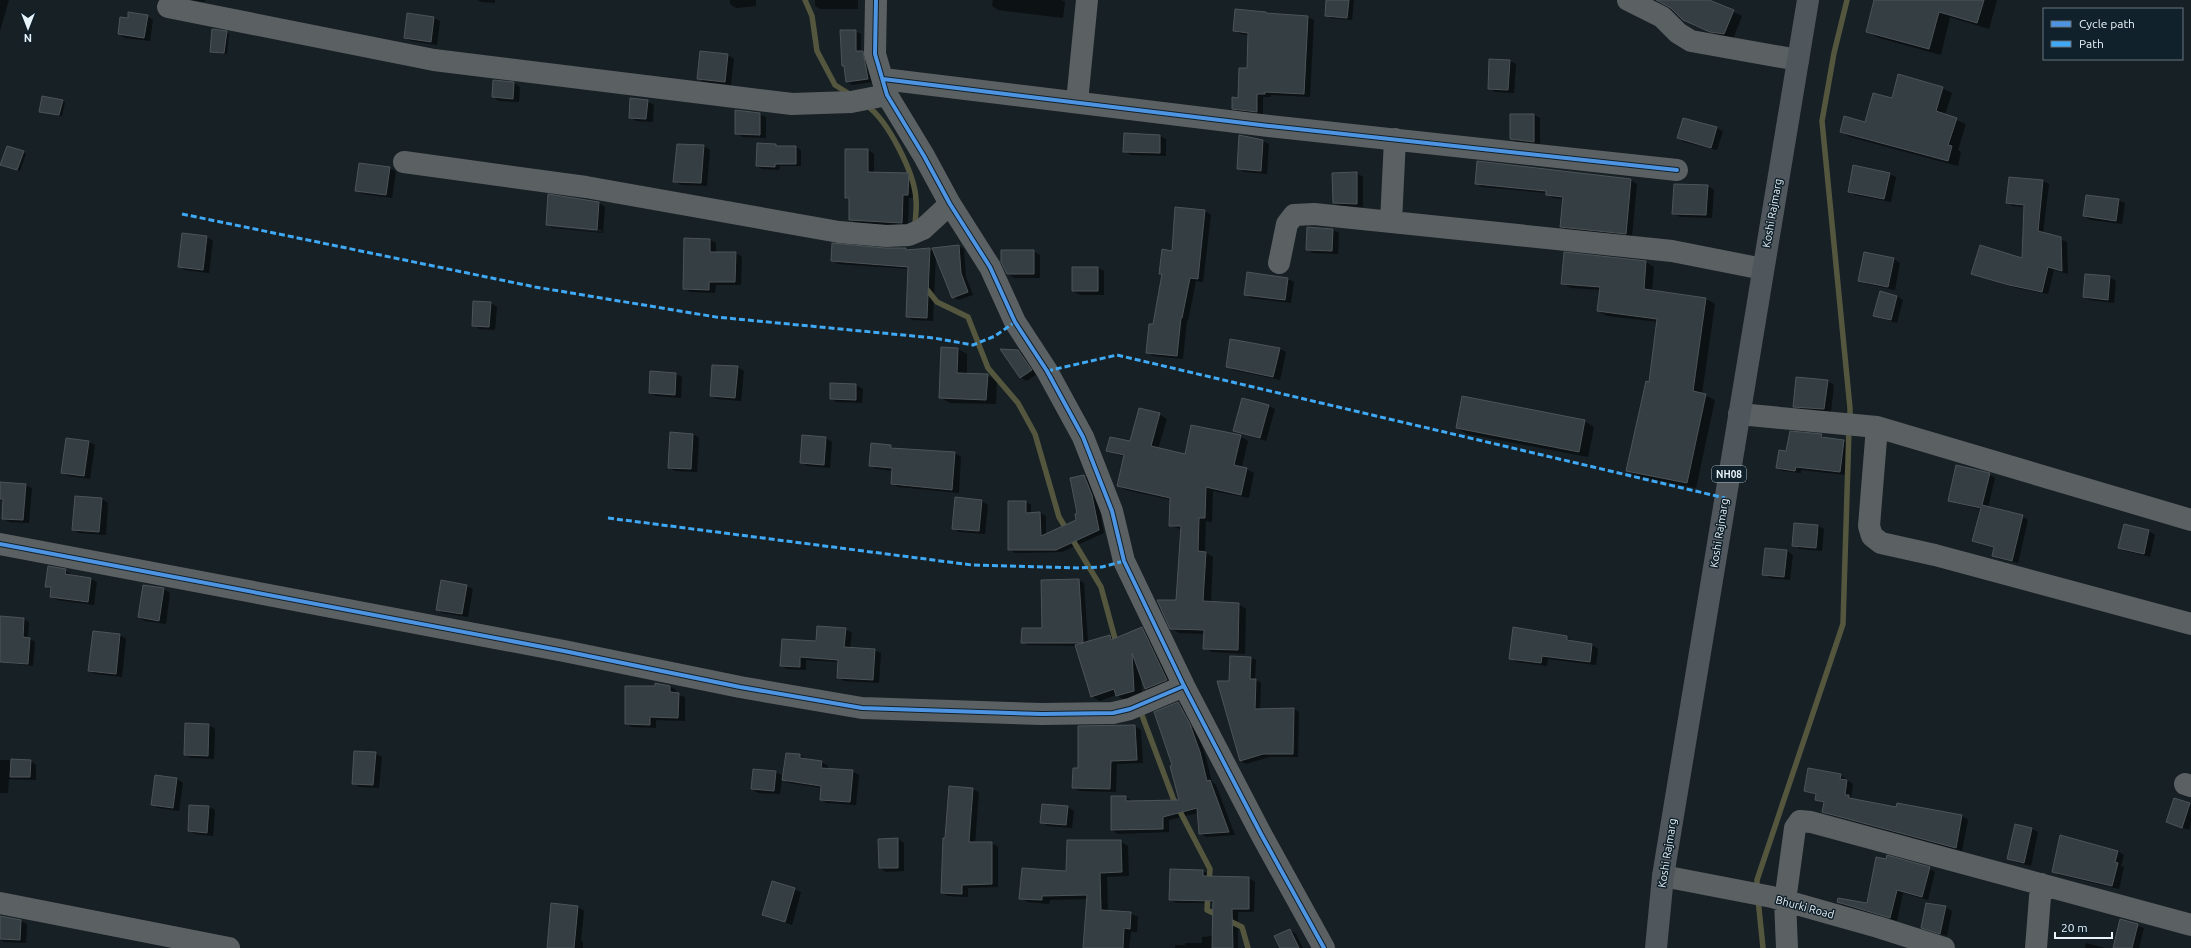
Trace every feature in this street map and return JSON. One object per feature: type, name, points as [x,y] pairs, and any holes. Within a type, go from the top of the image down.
[{"type":"main road","name":"Koshi Rajmarg","points":[[1656,948],[1663,876],[1808,0]]},
{"type":"street","points":[[876,0],[876,54],[872,94],[924,156],[950,204],[990,267],[1015,322],[1047,371],[1084,437],[1112,511],[1124,561],[1184,686],[1261,834],[1324,948]]},
{"type":"street","points":[[1077,102],[1087,0]]},
{"type":"street","points":[[1628,0],[1662,17],[1678,34],[1692,41],[1798,60]]},
{"type":"street","points":[[168,7],[434,60],[792,104],[872,94],[1077,102],[1269,126],[1677,170]]},
{"type":"street","points":[[1391,222],[1395,139]]},
{"type":"street","points":[[404,162],[586,187],[839,232],[886,236],[916,232],[950,204]]},
{"type":"street","points":[[1279,263],[1287,224],[1294,215],[1314,214],[1672,251],[1763,269]]},
{"type":"street","points":[[1739,414],[1870,426],[2191,520]]},
{"type":"street","points":[[1870,426],[1870,526],[1872,536],[1880,543],[1935,555],[2191,624]]},
{"type":"street","points":[[0,544],[740,687],[862,708],[1042,714],[1113,713],[1139,705],[1184,686]]},
{"type":"street","points":[[1787,948],[1778,899],[1795,828],[1800,821],[1811,822],[2191,925]]},
{"type":"street","name":"Bhurki Road","points":[[1663,876],[1746,894],[1778,899],[1944,948]]},
{"type":"street","points":[[2036,948],[2041,884]]},
{"type":"street","points":[[0,903],[229,948]]},
{"type":"building","points":[[1326,0],[1349,0],[1347,18],[1325,16]]},
{"type":"building","points":[[1656,0],[1709,0],[1734,10],[1724,34],[1710,32],[1683,20],[1671,8]]},
{"type":"building","points":[[1874,0],[1984,0],[1977,23],[1939,12],[1929,49],[1866,32]]},
{"type":"building","points":[[1235,9],[1308,16],[1304,94],[1265,92],[1265,94],[1257,94],[1257,112],[1232,109],[1232,97],[1238,98],[1239,68],[1247,68],[1248,33],[1233,31]]},
{"type":"building","points":[[128,12],[148,15],[144,38],[118,34],[120,17],[128,18]]},
{"type":"building","points":[[407,13],[434,17],[431,42],[404,38]]},
{"type":"building","points":[[212,29],[227,31],[224,53],[210,52]]},
{"type":"building","points":[[840,30],[856,30],[856,51],[863,51],[868,79],[846,82],[844,66],[842,66]]},
{"type":"building","points":[[700,51],[728,54],[725,82],[697,79]]},
{"type":"building","points":[[1489,59],[1510,60],[1508,90],[1488,89]]},
{"type":"building","points":[[1898,74],[1943,87],[1936,111],[1957,118],[1948,145],[1952,146],[1948,161],[1840,132],[1844,116],[1865,122],[1873,93],[1892,98]]},
{"type":"building","points":[[493,80],[514,82],[513,99],[492,97]]},
{"type":"building","points":[[42,96],[63,100],[59,115],[39,112]]},
{"type":"building","points":[[630,98],[648,100],[646,119],[629,118]]},
{"type":"building","points":[[735,110],[760,113],[760,135],[735,134]]},
{"type":"building","points":[[1510,114],[1534,114],[1534,142],[1510,139]]},
{"type":"building","points":[[1683,118],[1717,127],[1711,148],[1677,138]]},
{"type":"building","points":[[1124,133],[1160,135],[1160,153],[1123,152]]},
{"type":"building","points":[[1239,135],[1263,140],[1261,171],[1237,169]]},
{"type":"building","points":[[757,143],[776,144],[776,146],[796,146],[796,164],[775,164],[775,167],[756,166]]},
{"type":"building","points":[[677,144],[704,145],[701,183],[673,182]]},
{"type":"building","points":[[7,146],[24,151],[17,170],[0,165]]},
{"type":"building","points":[[845,149],[868,149],[868,172],[909,173],[908,195],[903,195],[902,223],[849,220],[849,198],[845,198]]},
{"type":"building","points":[[1477,161],[1631,179],[1626,234],[1560,227],[1563,197],[1546,195],[1546,191],[1475,184]]},
{"type":"building","points":[[359,163],[390,167],[386,195],[355,191]]},
{"type":"building","points":[[1853,165],[1890,173],[1884,199],[1848,192]]},
{"type":"building","points":[[1357,172],[1357,204],[1333,203],[1332,173]]},
{"type":"building","points":[[2009,177],[2043,180],[2038,231],[2061,237],[2062,271],[2048,267],[2042,292],[2009,285],[1971,274],[1980,245],[2022,258],[2024,205],[2006,203]]},
{"type":"building","points":[[1674,184],[1708,185],[1706,215],[1672,214]]},
{"type":"building","points":[[548,194],[599,202],[597,230],[546,225]]},
{"type":"building","points":[[2086,195],[2119,199],[2116,221],[2083,216]]},
{"type":"building","points":[[1175,207],[1205,210],[1198,279],[1190,278],[1181,318],[1177,356],[1146,353],[1149,324],[1153,324],[1162,274],[1159,274],[1162,249],[1172,251]]},
{"type":"building","points":[[1307,227],[1333,229],[1332,251],[1306,250]]},
{"type":"building","points":[[182,233],[207,236],[203,270],[178,267]]},
{"type":"building","points":[[684,238],[710,239],[710,252],[736,252],[735,282],[709,282],[709,290],[683,289]]},
{"type":"building","points":[[832,243],[885,248],[906,248],[906,250],[930,248],[927,318],[906,317],[908,267],[831,261]]},
{"type":"building","points":[[959,245],[961,273],[968,292],[952,298],[932,248]]},
{"type":"building","points":[[1001,250],[1034,250],[1034,274],[1007,274],[1001,262]]},
{"type":"building","points":[[1564,252],[1646,261],[1644,289],[1706,298],[1693,391],[1706,394],[1687,483],[1626,471],[1646,381],[1649,382],[1657,319],[1597,311],[1600,287],[1561,284]]},
{"type":"building","points":[[1864,252],[1894,258],[1888,287],[1858,281]]},
{"type":"building","points":[[1072,267],[1098,267],[1098,291],[1072,291]]},
{"type":"building","points":[[1247,272],[1288,278],[1285,300],[1244,295]]},
{"type":"building","points":[[2085,274],[2110,276],[2108,300],[2083,297]]},
{"type":"building","points":[[1880,291],[1897,296],[1891,320],[1873,316]]},
{"type":"building","points":[[473,301],[491,302],[489,327],[472,326]]},
{"type":"building","points":[[1230,339],[1280,348],[1273,377],[1226,367]]},
{"type":"building","points":[[941,347],[958,348],[957,373],[988,374],[986,400],[939,398]]},
{"type":"building","points":[[1000,349],[1018,350],[1032,370],[1020,378]]},
{"type":"building","points":[[712,365],[738,366],[735,398],[710,396]]},
{"type":"building","points":[[650,371],[676,373],[675,395],[649,393]]},
{"type":"building","points":[[1796,377],[1828,380],[1824,409],[1793,407]]},
{"type":"building","points":[[830,383],[856,384],[856,400],[830,399]]},
{"type":"building","points":[[1462,396],[1585,420],[1579,452],[1456,428]]},
{"type":"building","points":[[1242,398],[1269,405],[1260,438],[1233,431]]},
{"type":"building","points":[[1139,408],[1160,413],[1151,446],[1185,454],[1191,425],[1241,435],[1234,465],[1247,468],[1241,495],[1206,487],[1205,518],[1199,518],[1198,551],[1206,552],[1203,601],[1239,603],[1238,650],[1203,649],[1204,630],[1170,629],[1157,600],[1176,600],[1181,526],[1169,526],[1170,498],[1117,486],[1124,455],[1106,451],[1110,437],[1130,441]]},
{"type":"building","points":[[1790,431],[1822,434],[1821,437],[1844,440],[1840,472],[1796,467],[1795,471],[1776,468],[1779,450],[1786,451]]},
{"type":"building","points":[[670,432],[693,434],[691,469],[668,468]]},
{"type":"building","points":[[802,435],[826,437],[824,465],[800,463]]},
{"type":"building","points":[[66,438],[89,441],[84,476],[61,473]]},
{"type":"building","points":[[871,443],[891,445],[891,448],[955,452],[952,490],[891,484],[892,468],[869,466]]},
{"type":"building","points":[[1956,465],[1990,473],[1982,505],[2023,515],[2012,561],[1992,556],[1994,547],[1972,541],[1981,508],[1948,501]]},
{"type":"building","points":[[1084,475],[1092,495],[1099,530],[1056,550],[1008,550],[1008,501],[1026,501],[1026,513],[1040,512],[1041,536],[1076,520],[1075,514],[1077,513],[1070,478]]},
{"type":"building","points":[[0,482],[26,484],[23,520],[2,519],[3,499],[0,499]]},
{"type":"building","points":[[75,496],[102,498],[99,532],[72,530]]},
{"type":"building","points":[[955,497],[982,500],[979,531],[952,529]]},
{"type":"building","points":[[1794,523],[1818,525],[1816,548],[1792,546]]},
{"type":"building","points":[[2124,524],[2149,530],[2144,554],[2118,548]]},
{"type":"building","points":[[1765,548],[1787,550],[1784,577],[1762,575]]},
{"type":"building","points":[[48,566],[66,569],[65,574],[91,578],[88,602],[50,597],[51,587],[45,587]]},
{"type":"building","points":[[1079,579],[1083,643],[1021,643],[1022,628],[1042,628],[1041,580]]},
{"type":"building","points":[[441,580],[467,585],[462,614],[436,610]]},
{"type":"building","points":[[143,585],[164,588],[159,621],[138,617]]},
{"type":"building","points":[[0,616],[24,618],[23,637],[30,638],[28,664],[0,662]]},
{"type":"building","points":[[817,626],[846,628],[844,647],[875,649],[873,680],[837,678],[838,660],[800,657],[800,667],[780,666],[782,639],[816,641]]},
{"type":"building","points":[[1142,627],[1167,680],[1145,689],[1132,653],[1134,691],[1116,696],[1114,689],[1091,697],[1075,645],[1110,635],[1111,640]]},
{"type":"building","points":[[1513,627],[1567,636],[1567,640],[1592,644],[1590,662],[1542,656],[1541,663],[1509,659]]},
{"type":"building","points":[[93,631],[120,634],[116,674],[88,671]]},
{"type":"building","points":[[1230,656],[1251,657],[1250,679],[1256,679],[1255,709],[1294,708],[1293,754],[1263,754],[1240,761],[1217,681],[1229,681]]},
{"type":"building","points":[[655,683],[670,686],[670,692],[679,693],[678,718],[650,717],[650,725],[625,724],[625,686],[655,686]]},
{"type":"building","points":[[1178,702],[1190,724],[1200,752],[1207,781],[1210,780],[1229,832],[1199,834],[1197,808],[1163,817],[1163,829],[1111,830],[1111,796],[1126,796],[1126,801],[1179,800],[1170,766],[1172,765],[1154,712]]},
{"type":"building","points":[[185,723],[209,724],[208,756],[184,755]]},
{"type":"building","points":[[1135,725],[1137,760],[1111,761],[1110,789],[1072,788],[1073,768],[1078,768],[1078,726]]},
{"type":"building","points":[[354,751],[376,752],[373,785],[352,784]]},
{"type":"building","points":[[786,753],[800,754],[800,758],[822,761],[821,768],[853,770],[850,802],[820,800],[821,786],[782,780]]},
{"type":"building","points":[[11,759],[31,760],[30,777],[10,777]]},
{"type":"building","points":[[1808,768],[1841,774],[1840,779],[1847,780],[1845,795],[1849,795],[1849,798],[1896,807],[1897,803],[1962,815],[1956,848],[1822,812],[1824,802],[1815,800],[1816,794],[1804,791]]},
{"type":"building","points":[[753,769],[776,771],[774,791],[751,789]]},
{"type":"building","points":[[155,775],[177,778],[173,808],[151,805]]},
{"type":"building","points":[[949,786],[973,788],[969,842],[992,842],[992,884],[962,885],[962,894],[941,893],[943,838],[945,838]]},
{"type":"building","points":[[2174,798],[2190,803],[2182,828],[2166,822]]},
{"type":"building","points":[[1042,804],[1068,806],[1066,825],[1040,823]]},
{"type":"building","points":[[189,805],[209,806],[207,833],[188,831]]},
{"type":"building","points":[[2015,824],[2032,828],[2024,863],[2007,859]]},
{"type":"building","points":[[2060,835],[2118,851],[2115,862],[2118,863],[2112,886],[2052,872]]},
{"type":"building","points":[[898,838],[898,868],[879,868],[878,839]]},
{"type":"building","points":[[1067,840],[1121,840],[1122,872],[1100,873],[1101,910],[1131,912],[1130,929],[1124,928],[1123,948],[1083,948],[1087,895],[1042,896],[1042,900],[1019,899],[1022,868],[1066,871]]},
{"type":"building","points":[[1887,855],[1930,867],[1922,897],[1897,890],[1890,918],[1837,902],[1838,898],[1867,903],[1876,857],[1886,859]]},
{"type":"building","points":[[1170,869],[1203,870],[1203,876],[1249,877],[1249,909],[1232,909],[1233,948],[1212,948],[1213,901],[1169,900]]},
{"type":"building","points":[[772,881],[795,888],[785,922],[762,915]]},
{"type":"building","points":[[551,903],[578,906],[574,948],[547,948]]},
{"type":"building","points":[[1926,903],[1946,906],[1940,934],[1921,928]]},
{"type":"building","points":[[0,916],[21,920],[20,940],[0,939]]},
{"type":"building","points":[[2120,919],[2138,924],[2132,948],[2113,948]]},
{"type":"building","points":[[1290,929],[1299,948],[1280,948],[1274,936]]},
{"type":"waterway","points":[[805,0],[812,16],[817,51],[835,85],[851,95]]},
{"type":"waterway","points":[[1847,0],[1834,53],[1822,121],[1850,420]]},
{"type":"waterway","points":[[866,105],[883,123],[906,162],[911,176],[916,203],[915,228]]},
{"type":"waterway","points":[[925,287],[937,302],[968,317],[988,368],[1018,403],[1035,434],[1059,517],[1101,587],[1117,646]]},
{"type":"waterway","points":[[1757,890],[1757,880],[1843,624],[1849,429]]},
{"type":"waterway","points":[[1140,710],[1173,798],[1210,869],[1209,883]]},
{"type":"waterway","points":[[1208,893],[1207,910],[1242,927],[1248,948]]},
{"type":"waterway","points":[[1758,899],[1763,948]]},
{"type":"marked path","points":[[182,214],[535,287],[716,317],[934,338],[973,345],[995,336],[1015,322]]},
{"type":"marked path","points":[[1047,371],[1117,355],[1725,498]]},
{"type":"marked path","points":[[608,518],[972,565],[1079,568],[1102,567],[1124,561]]},
{"type":"cycle path","points":[[876,0],[875,54],[887,95],[924,156],[950,204],[990,267],[1015,322],[1047,371],[1083,437],[1112,511],[1124,561],[1184,686],[1261,834],[1324,948]]},
{"type":"cycle path","points":[[883,79],[1269,126],[1677,170]]},
{"type":"cycle path","points":[[0,544],[564,651],[740,687],[862,708],[1042,714],[1113,713],[1130,709],[1184,686]]}]
